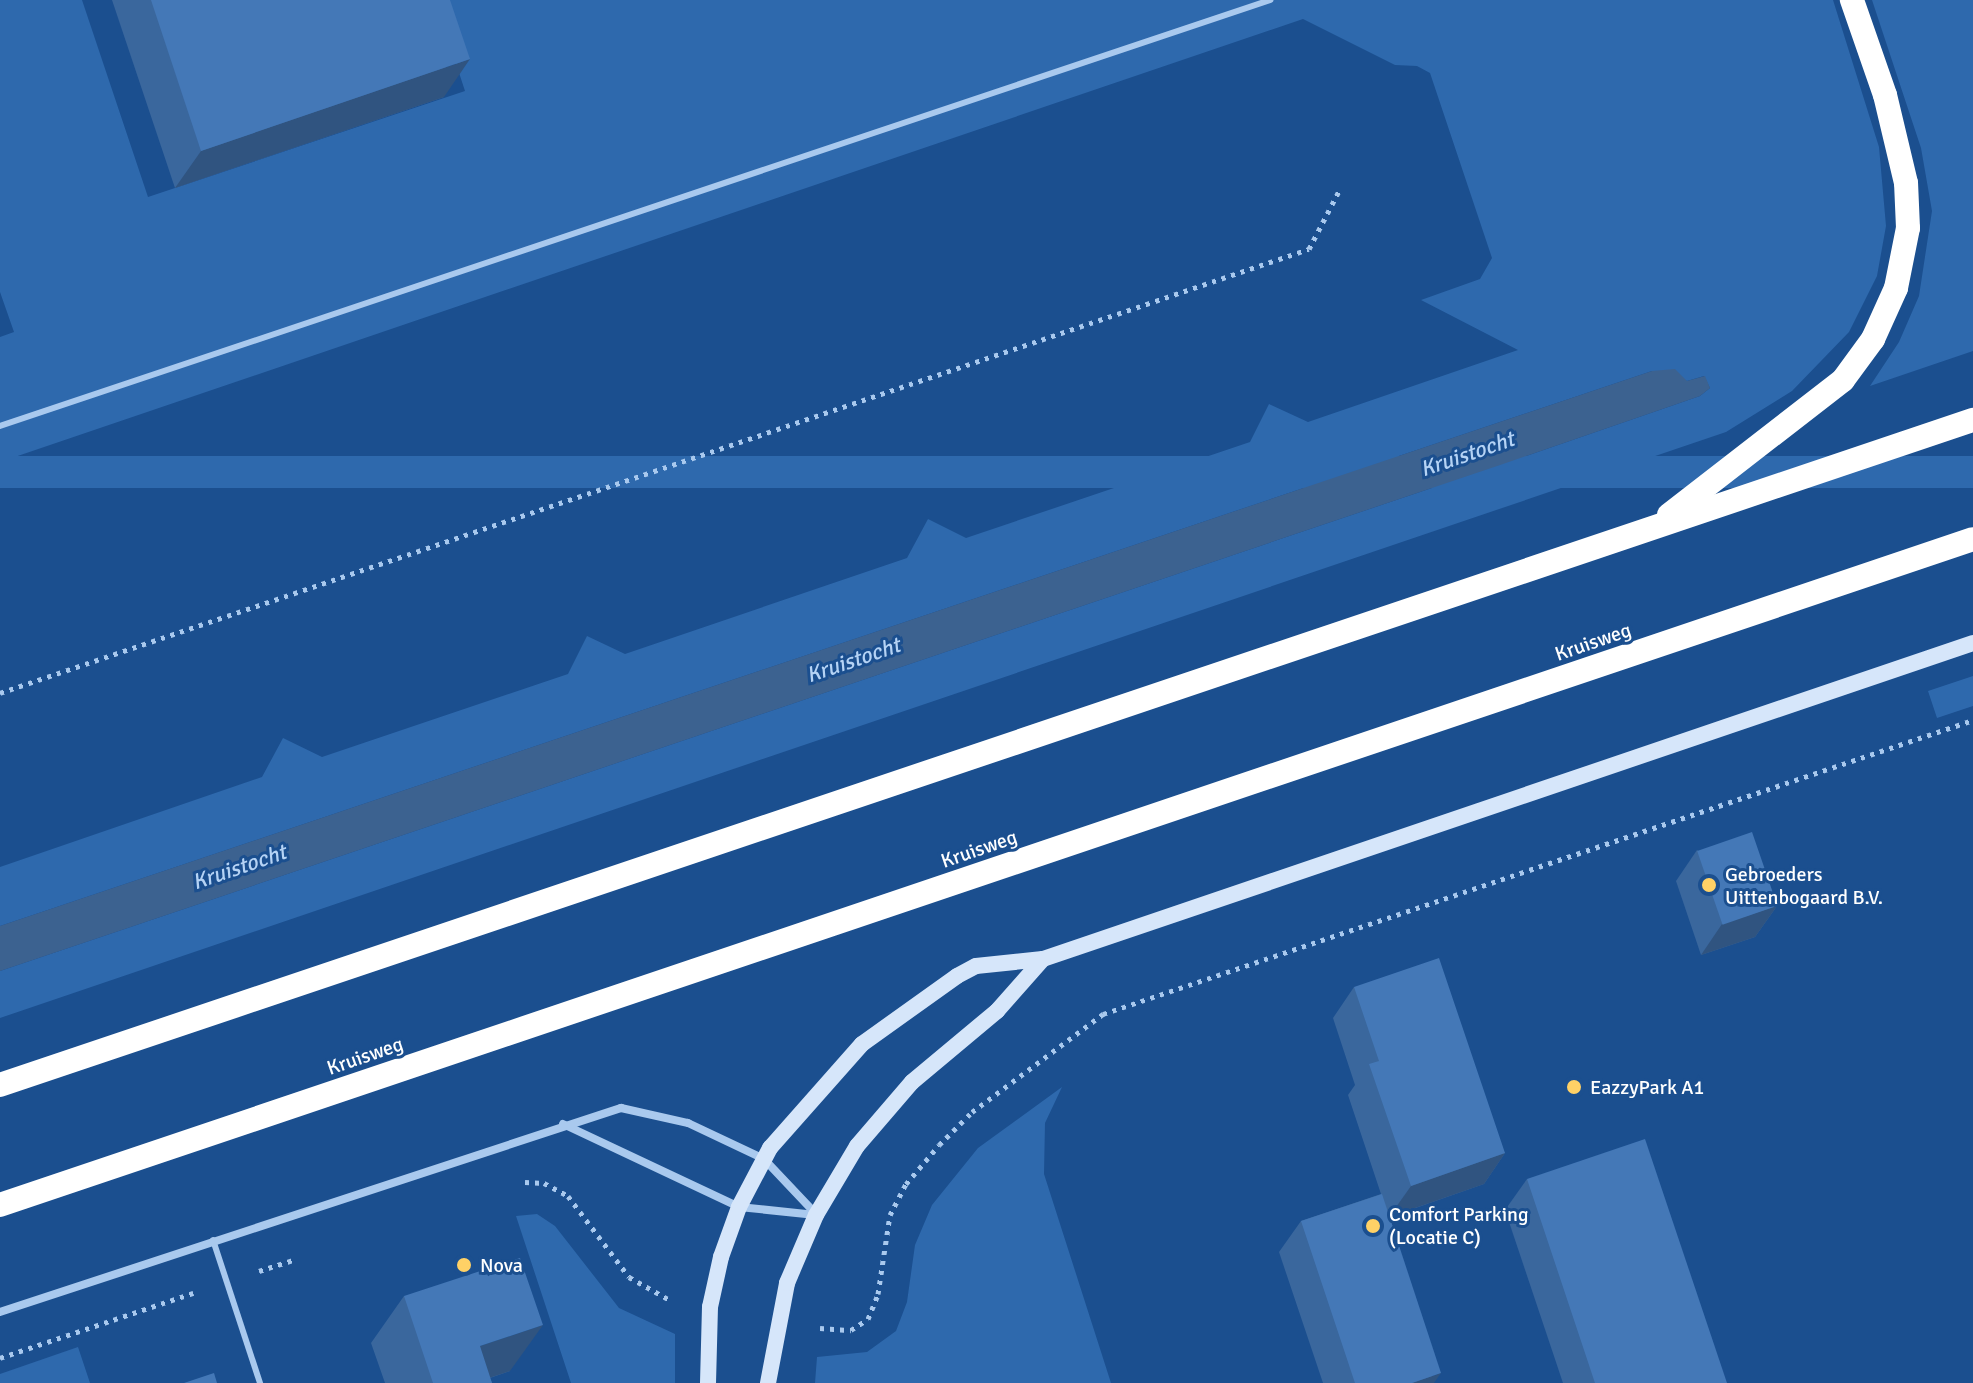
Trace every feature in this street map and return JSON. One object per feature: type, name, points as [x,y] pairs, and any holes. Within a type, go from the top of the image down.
[{"type":"highway","points":[[1651,529],[1843,380],[1873,339],[1896,288],[1908,228],[1906,183],[1885,95],[1852,0]]},
{"type":"highway","points":[[0,1085],[1973,420]]},
{"type":"highway","name":"Kruisweg","points":[[0,1205],[1973,539]]},
{"type":"street","points":[[708,1383],[710,1307],[739,1207],[764,1159],[836,1069],[914,1003],[976,966],[1043,959],[1973,643]]},
{"type":"street","points":[[768,1383],[787,1283],[816,1215],[857,1146],[891,1103],[934,1061],[997,1011],[1043,959]]},
{"type":"street","points":[[0,1312],[558,1124],[633,1108],[688,1123],[764,1159],[816,1215]]},
{"type":"street","points":[[558,1124],[592,1134],[739,1207],[816,1215]]},
{"type":"lane","points":[[0,426],[1270,0]]},
{"type":"lane","points":[[213,1240],[260,1383]]},
{"type":"path","points":[[0,693],[1309,249],[1340,189]]},
{"type":"path","points":[[778,1320],[846,1331],[868,1319],[878,1294],[886,1226],[906,1184],[972,1112],[1103,1014],[1973,720]]},
{"type":"path","points":[[519,1184],[544,1183],[568,1196],[643,1289],[710,1307]]},
{"type":"shaded area","points":[[0,0],[82,0],[148,197],[465,91],[435,0],[1833,0],[1879,147],[1886,226],[1877,276],[1849,332],[1792,391],[1726,432],[0,1018],[0,971],[1503,464],[1700,396],[1710,388],[1704,376],[1687,381],[1652,371],[0,926],[0,867],[262,777],[283,738],[322,757],[568,674],[587,636],[625,654],[907,558],[928,519],[966,538],[1250,442],[1269,404],[1308,422],[1518,350],[1421,300],[1480,279],[1492,258],[1430,73],[1417,66],[1395,65],[1303,19],[0,462],[0,337],[14,332],[0,292]]},
{"type":"shaded area","points":[[1872,0],[1973,0],[1973,351],[1870,386],[1899,342],[1919,296],[1932,211],[1921,148]]},
{"type":"shaded area","points":[[0,456],[1973,456],[1973,488],[0,488]]},
{"type":"shaded area","points":[[1973,676],[1973,706],[1937,718],[1928,691]]},
{"type":"shaded area","points":[[1062,1087],[1045,1123],[1044,1174],[1111,1383],[815,1383],[817,1357],[867,1352],[896,1331],[907,1302],[915,1245],[932,1205],[978,1148]]},
{"type":"shaded area","points":[[537,1214],[555,1226],[619,1308],[675,1334],[675,1383],[571,1383],[516,1216]]},
{"type":"shaded area","points":[[78,1347],[90,1383],[0,1383],[0,1374]]},
{"type":"water","name":"Kruistocht","points":[[1675,369],[1687,381],[1705,376],[1710,388],[1700,396],[1503,464],[0,971],[0,926],[1652,371]]},
{"type":"building","points":[[151,0],[450,0],[470,59],[201,151]]},
{"type":"building","points":[[1752,832],[1777,906],[1723,925],[1697,851]]},
{"type":"building","points":[[1439,958],[1505,1153],[1411,1186],[1369,1064],[1379,1061],[1354,987]]},
{"type":"building","points":[[1645,1139],[1727,1383],[1595,1383],[1527,1179]]},
{"type":"building","points":[[1382,1194],[1441,1373],[1412,1383],[1355,1383],[1301,1221]]},
{"type":"building","points":[[520,1258],[543,1325],[480,1346],[492,1383],[433,1383],[404,1296]]},
{"type":"building","points":[[214,1373],[217,1383],[184,1383]]},
{"type":"place","name":"Gebroeders Uittenbogaard B.V.","points":[[1709,885]]},
{"type":"place","name":"EazzyPark A1","points":[[1574,1087]]},
{"type":"place","name":"Comfort Parking (Locatie C)","points":[[1373,1226]]},
{"type":"place","name":"Nova","points":[[464,1265]]}]
